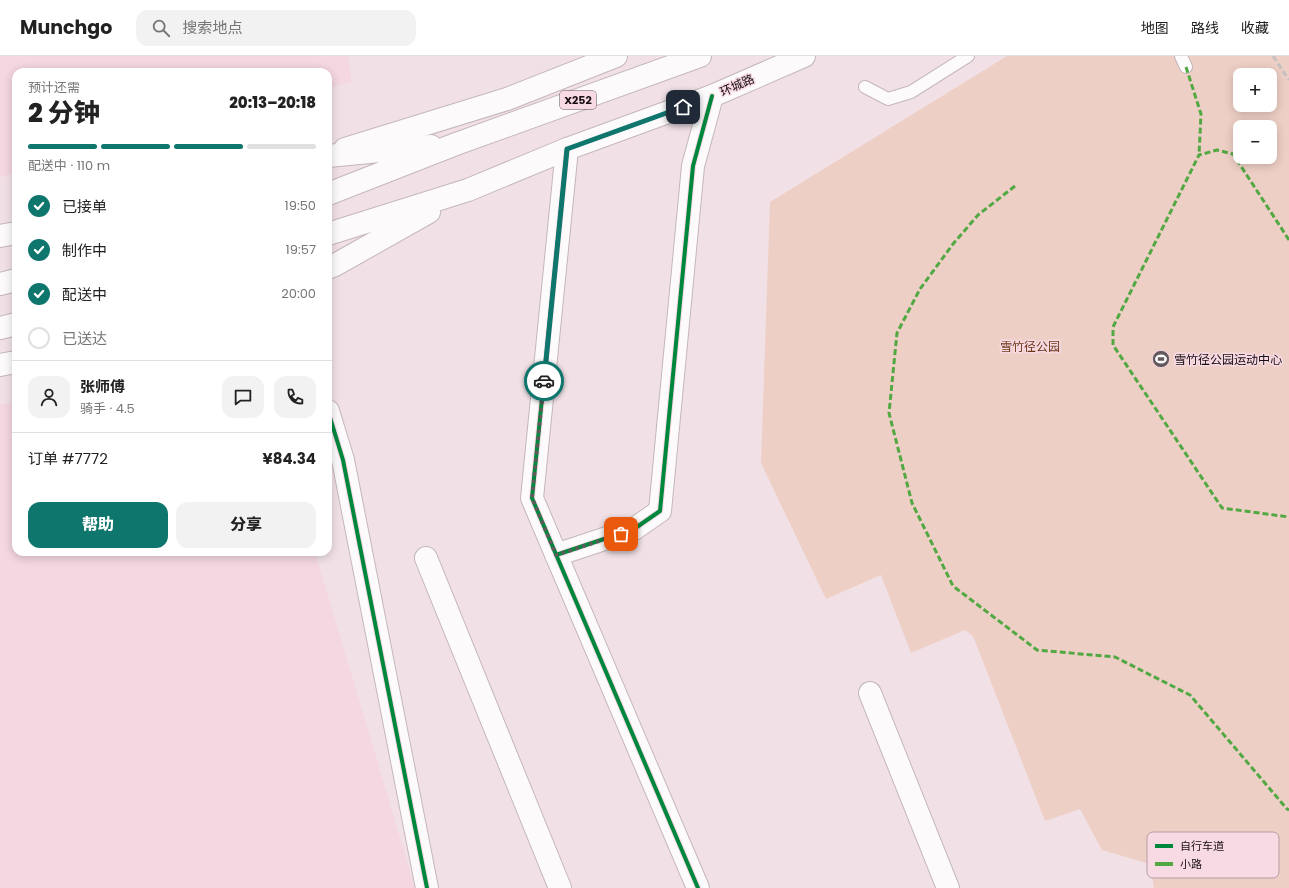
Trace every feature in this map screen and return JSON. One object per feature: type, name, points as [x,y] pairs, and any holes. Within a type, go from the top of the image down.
[{"type":"street","points":[[332,154],[507,99],[616,56]]},
{"type":"street","name":"X252","points":[[456,144],[700,56]]},
{"type":"street","name":"环城路","points":[[468,190],[567,149],[712,96],[804,56]]},
{"type":"street","points":[[556,555],[634,529],[660,512],[693,166],[712,96]]},
{"type":"street","points":[[332,155],[456,144]]},
{"type":"street","points":[[332,192],[456,144]]},
{"type":"street","points":[[567,149],[532,498],[698,888]]},
{"type":"street","points":[[332,233],[468,190]]},
{"type":"street","points":[[332,266],[468,190]]},
{"type":"street","points":[[0,236],[12,234]]},
{"type":"street","points":[[0,284],[12,281]]},
{"type":"street","points":[[0,328],[12,325]]},
{"type":"street","points":[[0,365],[12,363]]},
{"type":"street","points":[[332,424],[343,460],[427,888]]},
{"type":"street","points":[[426,558],[560,888]]},
{"type":"street","points":[[870,693],[948,888]]},
{"type":"lane","points":[[865,87],[888,99],[911,92],[968,56]]},
{"type":"shaded area","points":[[0,56],[348,56],[352,82],[332,87],[332,68],[12,68],[12,174],[0,177]]},
{"type":"shaded area","points":[[12,403],[12,556],[316,556],[415,888],[0,888],[0,405]]},
{"type":"green space","name":"雪竹径公园","points":[[1007,56],[1289,56],[1289,888],[1154,888],[1152,878],[1279,878],[1279,832],[1147,832],[1147,863],[1102,850],[1080,809],[1045,821],[973,636],[965,630],[911,653],[881,575],[826,599],[761,463],[770,202]]},
{"type":"railway","points":[[1273,56],[1289,80]]},
{"type":"marked path","points":[[1186,67],[1201,114],[1199,155]]},
{"type":"marked path","points":[[1289,240],[1233,154],[1217,150],[1199,155],[1113,327],[1113,345],[1222,508],[1289,517]]},
{"type":"marked path","points":[[1015,186],[978,215],[953,244],[920,289],[897,333],[889,413],[912,503],[953,586],[1037,650],[1115,657],[1190,695],[1289,810]]},
{"type":"cycle path","points":[[556,555],[634,529],[660,511],[693,166],[712,96]]},
{"type":"cycle path","points":[[567,149],[532,498],[698,888]]},
{"type":"cycle path","points":[[332,424],[343,460],[427,888]]},
{"type":"way so far","points":[[544,381],[532,498],[556,555],[621,534]]},
{"type":"place","name":"雪竹径公园运动中心","points":[[1161,359]]},
{"type":"route","points":[[544,381],[567,149],[683,107]]}]
